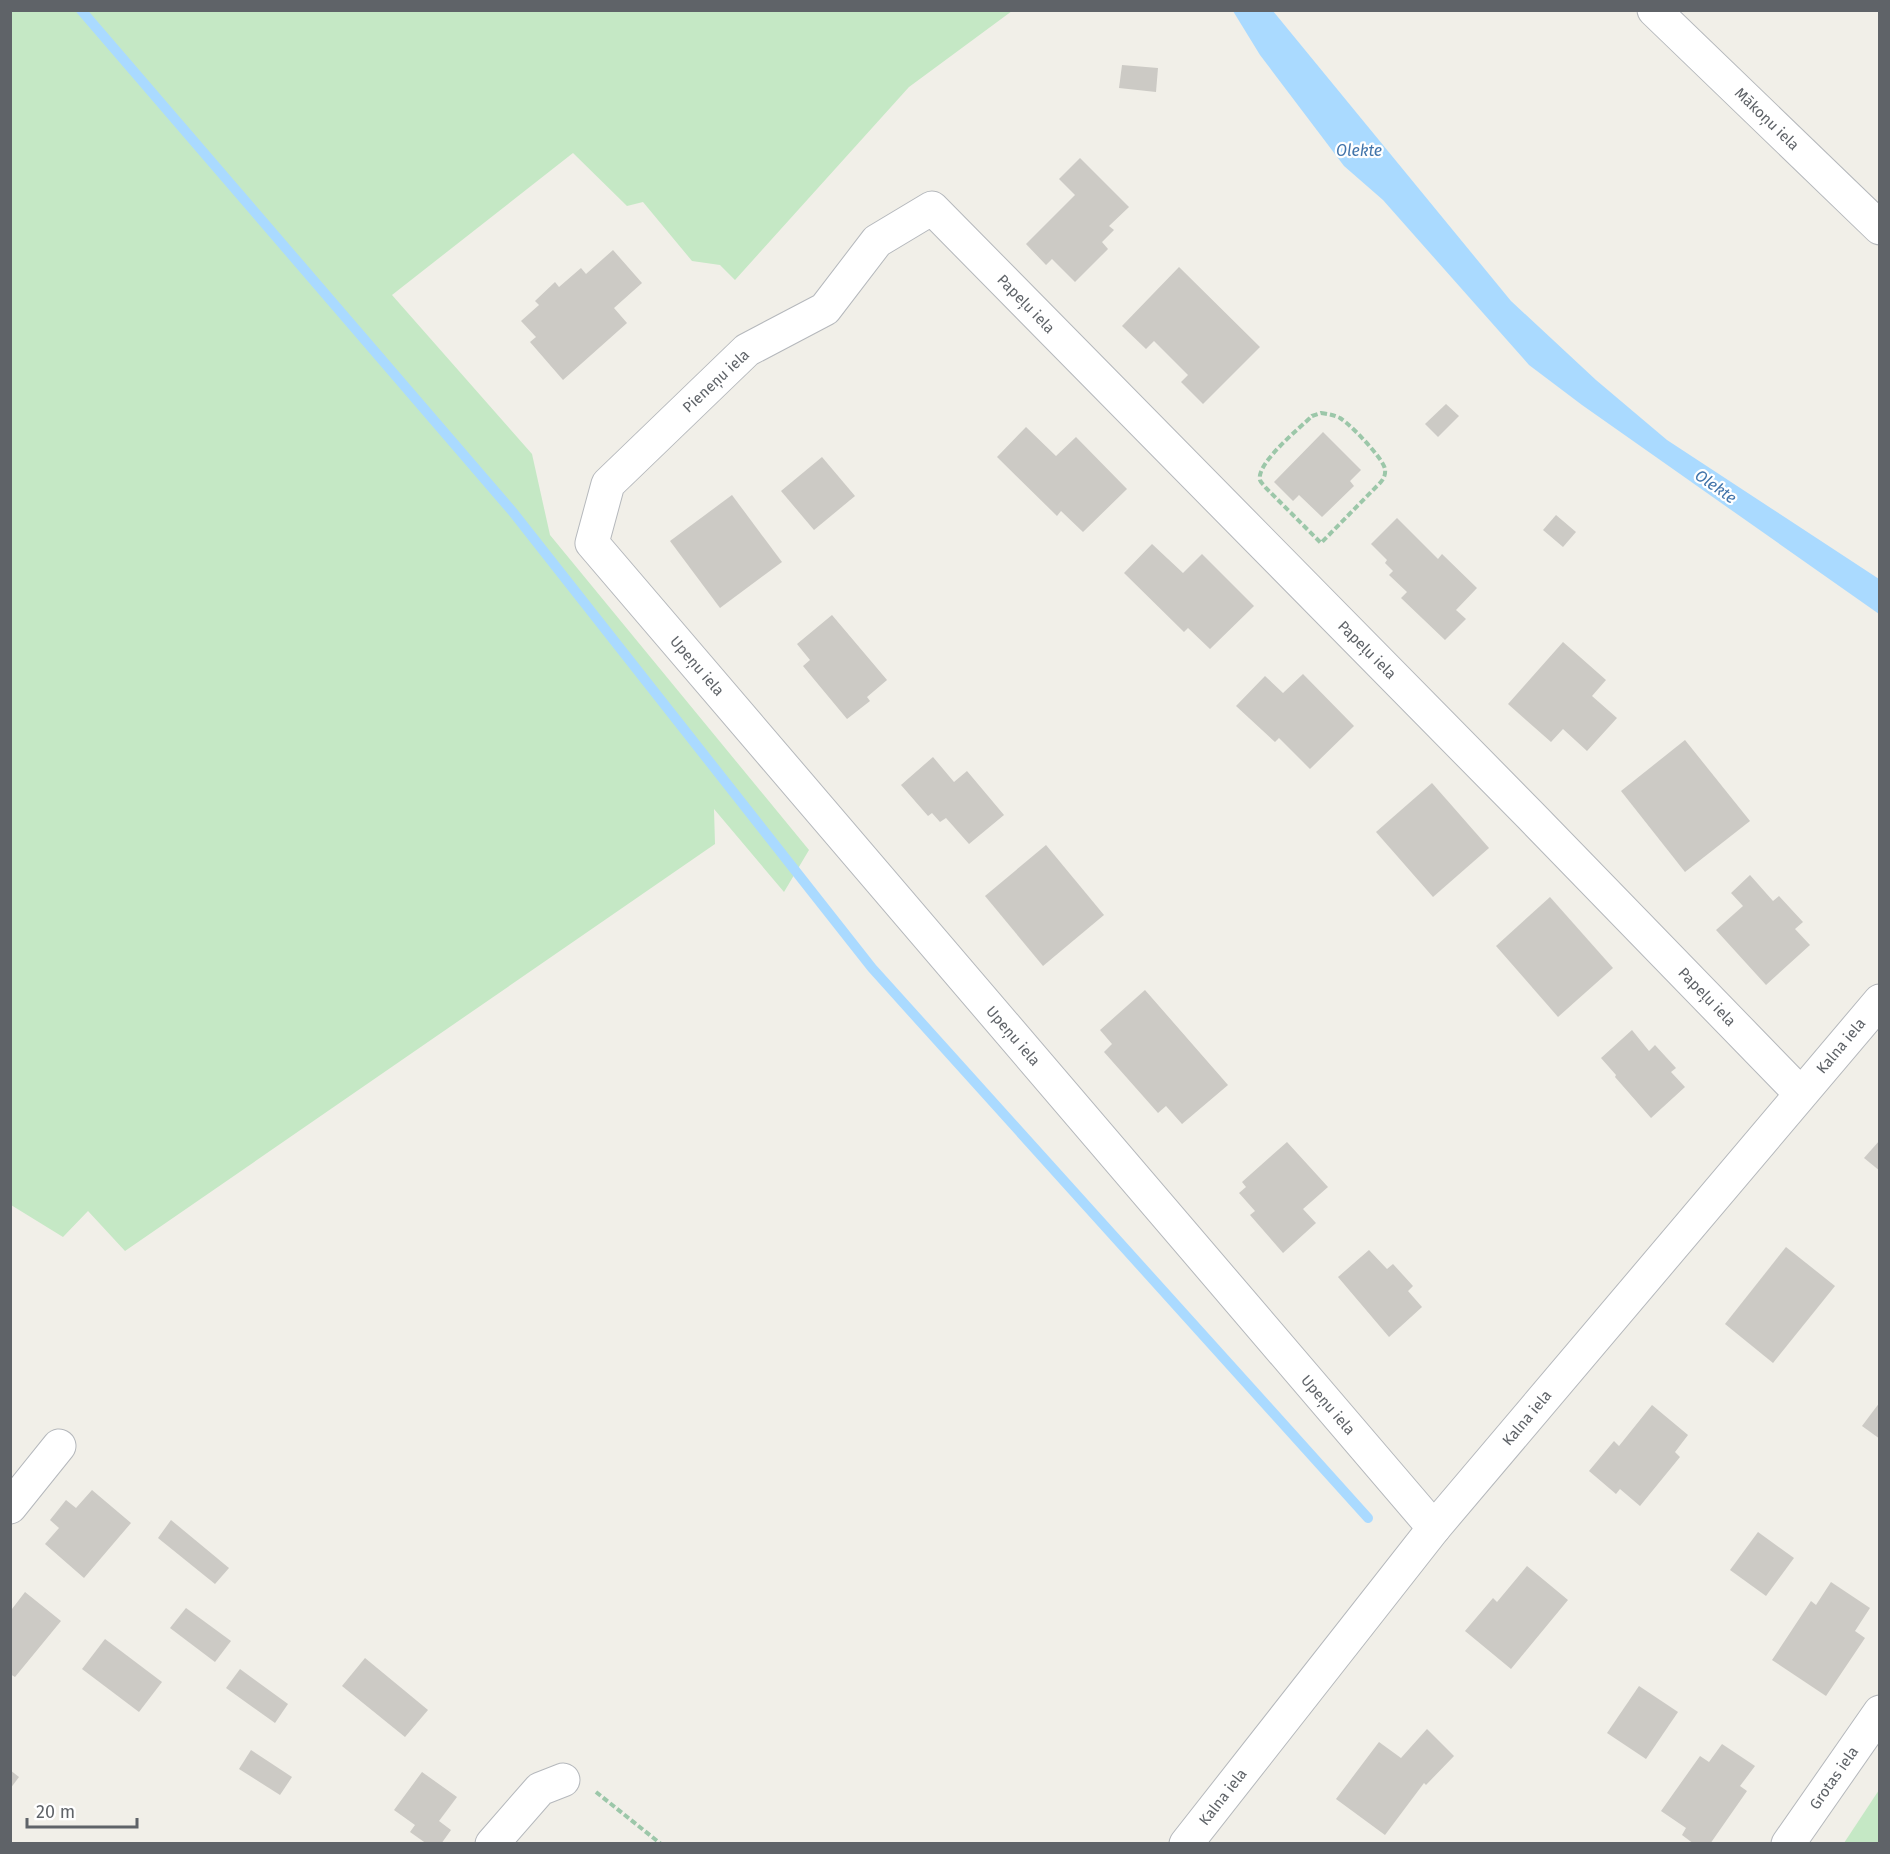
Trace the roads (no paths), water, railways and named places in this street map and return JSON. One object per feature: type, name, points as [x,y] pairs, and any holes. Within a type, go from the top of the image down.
[{"type":"street","name":"Mākoņu iela","points":[[1654,10],[1880,228]]},
{"type":"street","name":"Pieneņu iela","points":[[592,543],[608,484],[747,350],[825,309],[877,241],[932,208]]},
{"type":"street","name":"Papeļu iela","points":[[932,208],[1531,816],[1800,1094]]},
{"type":"street","name":"Upeņu iela","points":[[592,543],[1434,1528]]},
{"type":"street","name":"Kalna iela","points":[[1186,1844],[1434,1528],[1880,1001]]},
{"type":"street","points":[[10,1507],[59,1446]]},
{"type":"street","name":"Grotas iela","points":[[1788,1844],[1880,1712]]},
{"type":"street","points":[[492,1844],[540,1789],[563,1780]]},
{"type":"water","name":"Olekte","points":[[1233,11],[1273,11],[1511,301],[1596,380],[1667,440],[1879,579],[1879,614],[1582,405],[1529,365],[1383,200],[1344,166],[1260,55]]},
{"type":"waterway","points":[[81,10],[512,511],[872,968],[1368,1518]]}]
